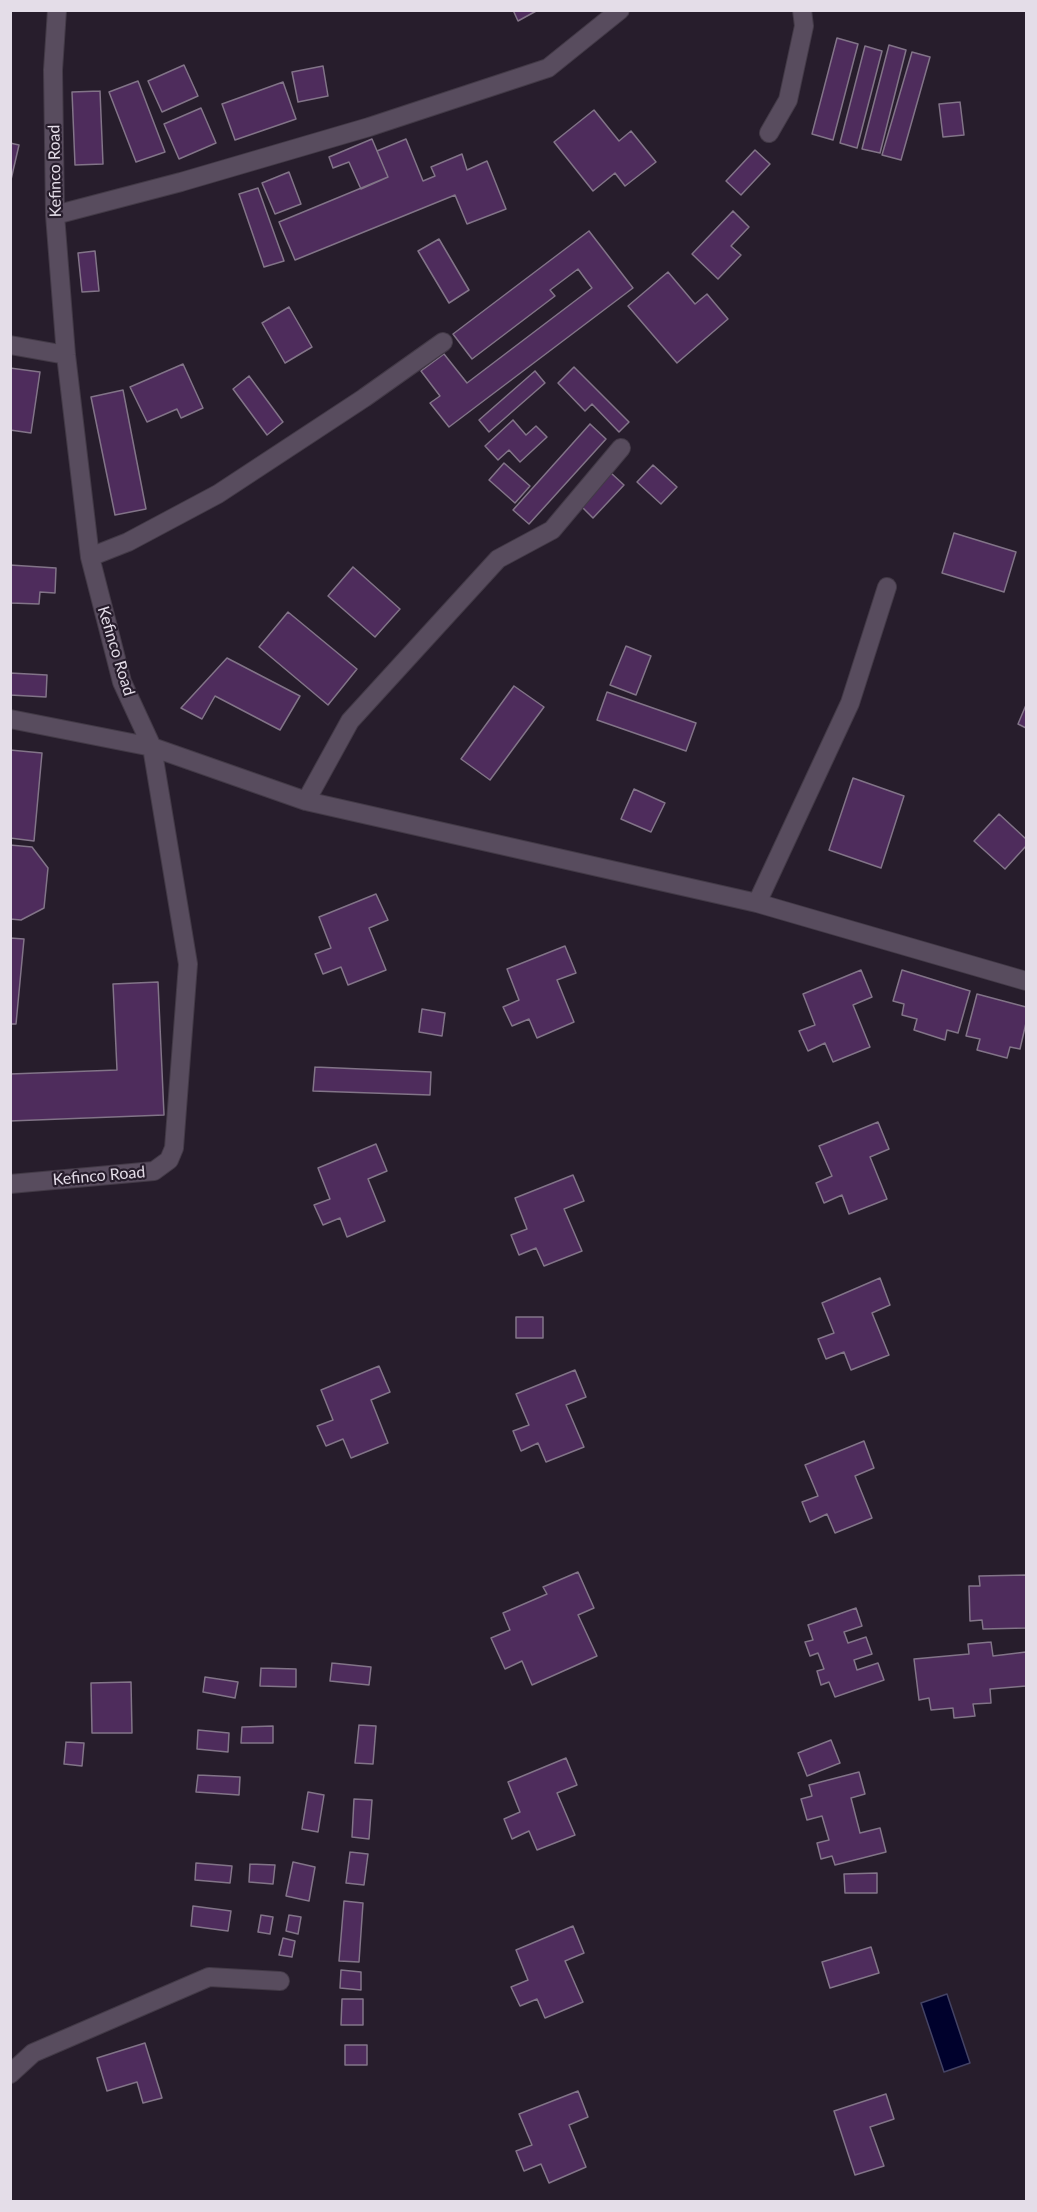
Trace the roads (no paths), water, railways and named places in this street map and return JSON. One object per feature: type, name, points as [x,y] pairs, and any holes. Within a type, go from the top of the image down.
[{"type":"street","name":"Kefinco Road","points":[[10,1184],[154,1171],[169,1160],[174,1148],[188,964],[152,747],[122,682],[90,558],[66,355],[55,215],[53,70],[57,10]]},
{"type":"street","points":[[55,215],[181,183],[369,127],[548,68],[620,10]]},
{"type":"street","points":[[769,133],[788,100],[804,26],[802,10]]},
{"type":"street","points":[[90,558],[128,542],[218,494],[364,398],[443,342]]},
{"type":"street","points":[[10,345],[66,355]]},
{"type":"street","points":[[306,801],[350,721],[498,559],[552,530],[621,448]]},
{"type":"street","points":[[757,903],[850,703],[887,587]]},
{"type":"street","points":[[10,719],[152,747],[306,801],[757,903],[1026,981]]},
{"type":"street","points":[[10,2074],[33,2053],[208,1977],[280,1981]]},
{"type":"water","points":[[947,1994],[970,2063],[944,2072],[921,2003]]}]
